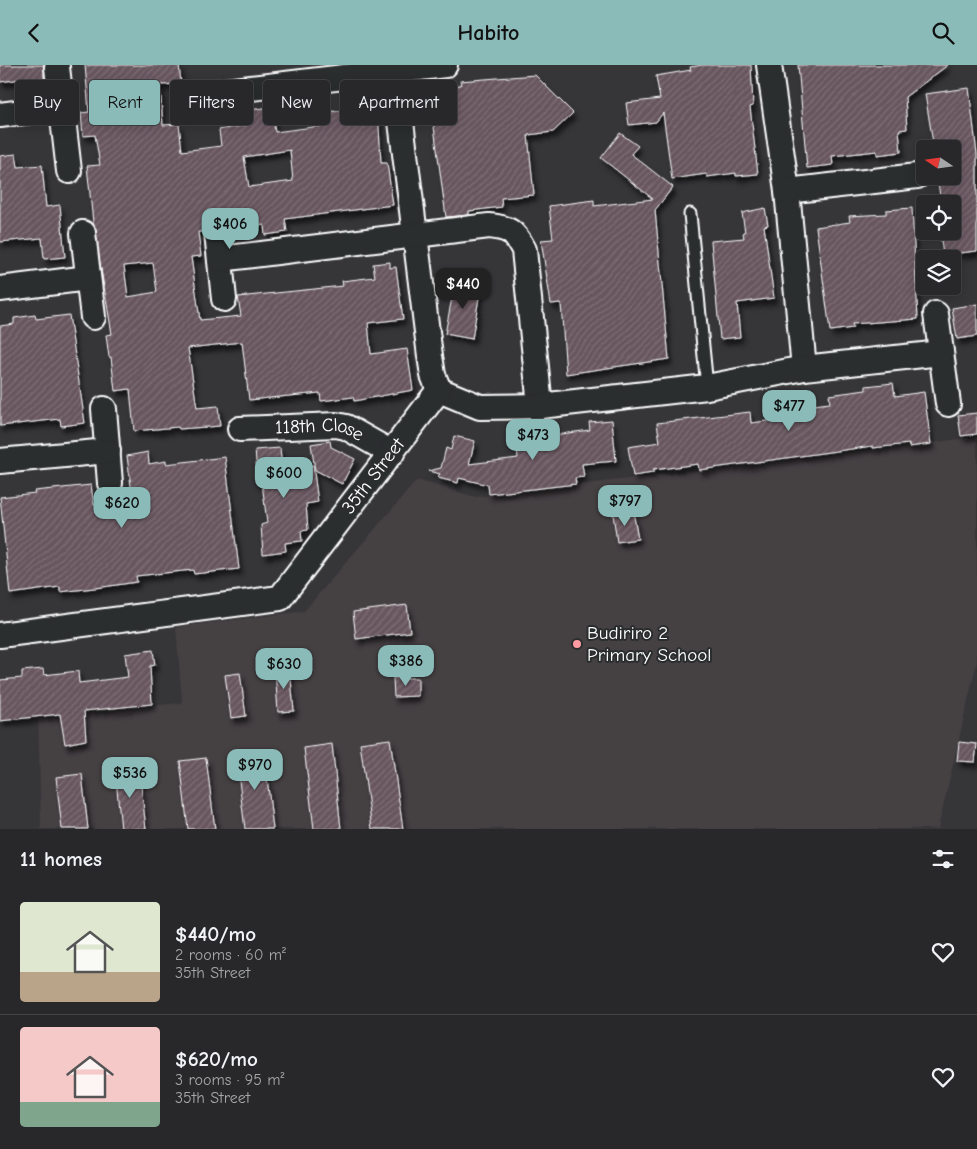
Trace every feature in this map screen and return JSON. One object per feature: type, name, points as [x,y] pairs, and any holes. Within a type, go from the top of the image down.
[{"type":"street","points":[[253,87],[395,68],[445,65]]},
{"type":"street","points":[[769,65],[787,191],[804,368]]},
{"type":"street","points":[[57,67],[59,80]]},
{"type":"street","points":[[395,68],[430,356],[433,375],[439,390],[480,407],[540,406],[707,387],[804,368],[941,353]]},
{"type":"street","points":[[0,115],[15,113]]},
{"type":"street","points":[[64,125],[69,171]]},
{"type":"street","points":[[787,191],[916,176]]},
{"type":"street","points":[[220,259],[489,226],[506,228],[518,237],[524,249],[540,406]]},
{"type":"street","points":[[83,233],[93,317]]},
{"type":"street","points":[[217,233],[224,299]]},
{"type":"street","points":[[0,289],[88,278]]},
{"type":"street","points":[[936,315],[948,404]]},
{"type":"street","name":"35th Street","points":[[0,635],[280,597],[439,390]]},
{"type":"street","points":[[104,409],[110,483]]},
{"type":"street","name":"118th Close","points":[[240,429],[336,425],[346,427],[392,453]]},
{"type":"street","points":[[0,461],[108,451]]},
{"type":"lane","points":[[690,214],[707,387]]},
{"type":"shaded area","name":"Budiriro 2 Primary School","points":[[977,437],[977,662],[938,829],[41,829],[38,715],[182,703],[176,627],[304,611],[417,480],[476,497]]},
{"type":"building","points":[[0,65],[44,65],[44,80],[22,79],[0,82]]},
{"type":"building","points":[[85,65],[179,65],[181,80],[170,80],[170,85],[160,85],[160,80],[89,80],[89,112]]},
{"type":"building","points":[[702,65],[751,65],[753,106],[750,107],[758,174],[736,176],[736,173],[707,177],[706,174],[672,179],[663,113],[656,122],[629,125],[626,103],[660,99],[656,76],[691,70],[690,67]]},
{"type":"building","points":[[798,65],[948,65],[905,97],[907,129],[899,130],[901,152],[877,155],[877,151],[832,156],[833,165],[807,168]]},
{"type":"building","points":[[535,75],[573,113],[553,132],[528,135],[534,195],[501,198],[502,207],[469,211],[469,215],[446,217],[434,125],[457,125],[457,86],[461,85],[460,81]]},
{"type":"building","points":[[160,85],[163,125],[179,125],[182,151],[221,146],[219,130],[253,125],[253,109],[263,108],[263,125],[274,125],[275,132],[330,125],[330,111],[340,111],[340,125],[379,125],[381,163],[387,163],[393,205],[285,219],[287,232],[265,235],[264,225],[230,229],[223,221],[215,219],[209,222],[204,232],[198,232],[201,256],[191,257],[200,320],[241,316],[238,297],[343,286],[342,281],[375,277],[373,264],[390,262],[390,268],[396,267],[403,319],[368,323],[371,354],[407,349],[413,390],[354,401],[353,397],[321,401],[320,393],[249,400],[242,342],[188,348],[197,408],[218,406],[220,426],[134,431],[130,389],[115,391],[111,357],[109,357],[106,335],[112,334],[93,222],[87,166],[100,165],[95,135],[83,136],[81,113],[89,112],[89,125],[160,125]],"holes":[[[290,150],[293,181],[249,187],[244,157]],[[153,263],[157,292],[128,297],[124,266]]]},
{"type":"building","points":[[969,88],[977,154],[977,251],[961,253],[961,250],[942,250],[941,240],[961,240],[961,195],[940,195],[938,185],[961,185],[961,140],[933,140],[925,94]]},
{"type":"building","points":[[620,133],[638,146],[631,154],[673,187],[655,210],[669,359],[566,374],[561,303],[551,304],[541,240],[553,239],[549,206],[594,200],[594,206],[653,199],[601,158]]},
{"type":"building","points":[[16,154],[18,167],[42,165],[46,207],[60,205],[65,257],[44,259],[42,238],[0,242],[0,156]]},
{"type":"building","points":[[765,208],[768,225],[764,226],[774,298],[737,303],[740,337],[720,339],[711,241],[744,238],[742,213]]},
{"type":"building","points":[[912,208],[918,319],[852,324],[853,328],[830,331],[816,227],[850,222],[849,216],[886,214],[886,210]]},
{"type":"building","points":[[455,282],[481,286],[472,339],[445,334]]},
{"type":"building","points":[[977,304],[977,336],[957,339],[952,308]]},
{"type":"building","points":[[35,315],[36,319],[69,315],[85,423],[61,426],[60,419],[0,426],[0,326],[14,324],[14,318]]},
{"type":"building","points":[[893,383],[895,396],[924,392],[931,444],[909,447],[909,444],[873,448],[873,446],[699,470],[698,464],[653,470],[653,473],[633,476],[628,447],[660,442],[657,423],[750,412],[751,423],[798,417],[796,407],[830,403],[829,395],[866,390],[866,386]]},
{"type":"building","points":[[977,413],[977,434],[961,436],[958,415]]},
{"type":"building","points":[[612,420],[616,461],[582,464],[584,477],[575,478],[576,484],[489,494],[488,485],[459,478],[458,483],[438,478],[440,474],[428,471],[441,468],[446,448],[451,450],[454,436],[475,441],[469,464],[518,458],[517,449],[554,443],[553,435],[590,430],[589,422]]},
{"type":"building","points":[[330,441],[331,447],[355,459],[342,484],[315,470],[311,444]]},
{"type":"building","points":[[280,448],[282,468],[313,465],[318,502],[306,504],[308,530],[301,531],[302,541],[285,543],[286,551],[263,554],[261,525],[267,523],[262,483],[258,484],[255,450]]},
{"type":"building","points":[[148,452],[149,464],[166,461],[166,464],[225,457],[239,569],[194,574],[193,570],[136,576],[137,582],[103,587],[60,592],[60,587],[10,594],[0,497],[35,493],[34,491],[91,485],[94,505],[133,501],[127,456]]},
{"type":"building","points":[[633,511],[638,539],[617,542],[613,514]]},
{"type":"building","points":[[407,605],[410,632],[356,639],[353,612]]},
{"type":"building","points":[[153,650],[155,665],[150,666],[152,704],[84,711],[86,740],[65,744],[60,714],[0,721],[0,680],[22,678],[22,671],[43,669],[44,675],[78,671],[79,683],[128,677],[125,654]]},
{"type":"building","points":[[290,668],[294,711],[278,712],[275,669]]},
{"type":"building","points":[[240,673],[246,716],[231,718],[225,675]]},
{"type":"building","points":[[393,678],[418,678],[418,696],[394,697]]},
{"type":"building","points":[[390,739],[403,829],[372,829],[360,743]]},
{"type":"building","points":[[959,742],[977,744],[975,762],[957,761]]},
{"type":"building","points":[[332,744],[341,829],[314,829],[304,748]]},
{"type":"building","points":[[264,752],[273,829],[245,829],[236,756]]},
{"type":"building","points":[[206,758],[215,829],[188,829],[180,761]]},
{"type":"building","points":[[139,767],[146,829],[121,829],[115,769]]},
{"type":"building","points":[[82,774],[88,829],[62,829],[56,777]]},
{"type":"place","name":"Budiriro 2 Primary School","points":[[577,644]]}]
